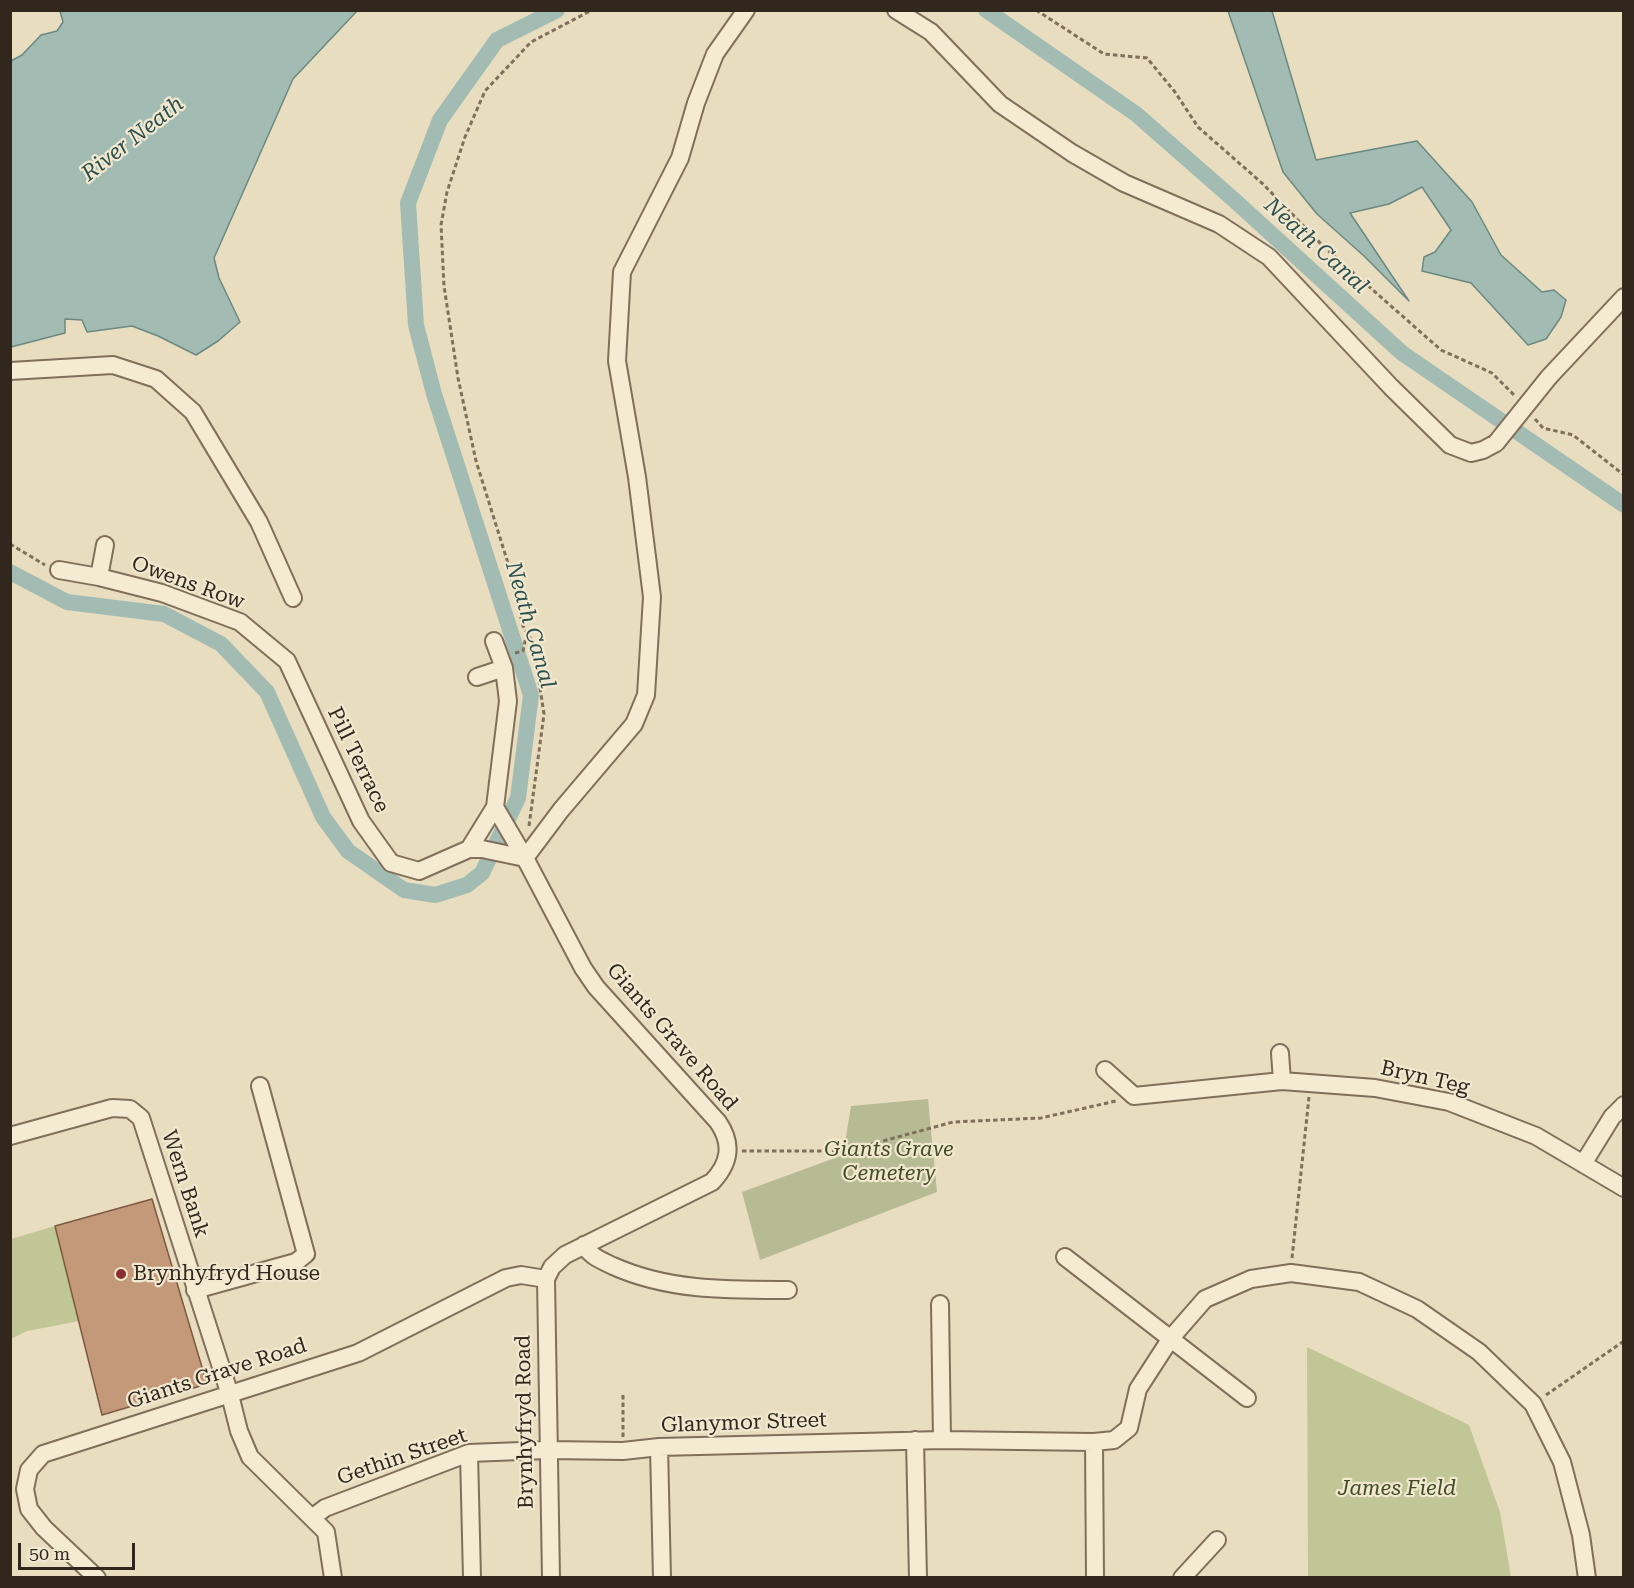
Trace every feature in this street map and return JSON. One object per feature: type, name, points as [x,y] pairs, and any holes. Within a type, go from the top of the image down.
[{"type":"street","points":[[494,641],[504,668],[508,700],[496,810],[476,849],[525,858],[561,810],[634,724],[646,695],[652,597],[637,477],[617,362],[622,272],[680,158],[696,103],[715,54],[746,10]]},
{"type":"street","points":[[896,10],[931,32],[1000,104],[1072,153],[1124,183],[1219,224],[1269,257],[1391,387],[1450,445],[1471,453],[1496,443],[1549,377],[1623,297]]},
{"type":"street","points":[[10,371],[113,366],[156,379],[193,412],[259,522],[293,598]]},
{"type":"street","name":"Owens Row","points":[[99,577],[105,545]]},
{"type":"street","name":"Owens Row","points":[[59,570],[99,577],[162,593],[240,622],[287,661]]},
{"type":"street","name":"Pill Terrace","points":[[287,661],[361,821],[392,862],[418,871],[476,849]]},
{"type":"street","points":[[477,677],[504,668]]},
{"type":"street","name":"Giants Grave Road","points":[[496,810],[525,858],[583,968],[596,987],[718,1122],[726,1133],[728,1151]]},
{"type":"street","points":[[1280,1053],[1282,1081]]},
{"type":"street","points":[[1105,1070],[1134,1096]]},
{"type":"street","name":"Bryn Teg","points":[[1134,1096],[1282,1081],[1375,1088],[1449,1102],[1536,1136],[1623,1188]]},
{"type":"street","points":[[195,1290],[296,1262],[306,1254],[260,1086]]},
{"type":"street","points":[[1583,1164],[1612,1117],[1623,1106]]},
{"type":"street","name":"Wern Bank","points":[[10,1136],[112,1108],[130,1109],[141,1118],[230,1395],[239,1431],[250,1457],[326,1532],[333,1578]]},
{"type":"street","points":[[549,1273],[565,1256],[584,1245],[712,1182],[722,1172],[727,1162],[728,1151]]},
{"type":"street","points":[[584,1245],[590,1255],[627,1272],[659,1283],[687,1287],[788,1290]]},
{"type":"street","points":[[1065,1257],[1247,1398]]},
{"type":"street","name":"Giants Grave Road","points":[[97,1578],[44,1528],[29,1509],[25,1489],[29,1470],[43,1454],[358,1353],[506,1278],[549,1273]]},
{"type":"street","name":"Brynhyfryd Road","points":[[549,1273],[548,1450],[551,1578]]},
{"type":"street","points":[[1171,1338],[1205,1299],[1251,1279],[1291,1273],[1359,1282],[1417,1309],[1479,1352],[1533,1404],[1562,1462],[1581,1535],[1587,1578]]},
{"type":"street","points":[[940,1304],[942,1440]]},
{"type":"street","name":"Glanymor Street","points":[[548,1450],[623,1451],[659,1447],[915,1440],[1094,1442],[1114,1440],[1129,1428],[1138,1389],[1171,1338]]},
{"type":"street","points":[[915,1440],[918,1578]]},
{"type":"street","points":[[1094,1442],[1095,1578]]},
{"type":"street","points":[[659,1447],[662,1578]]},
{"type":"street","name":"Gethin Street","points":[[312,1518],[325,1508],[469,1454],[548,1450]]},
{"type":"street","points":[[469,1454],[472,1578]]},
{"type":"street","points":[[1182,1578],[1216,1540]]},
{"type":"path","points":[[529,827],[544,714],[533,643],[523,626],[507,560],[476,461],[458,378],[444,286],[441,225],[447,192],[465,137],[485,91],[531,42],[592,10]]},
{"type":"path","points":[[1036,10],[1104,54],[1147,58],[1175,92],[1197,127],[1263,184],[1324,247],[1441,350],[1492,373],[1522,404]]},
{"type":"path","points":[[1529,412],[1543,428],[1573,435],[1623,475]]},
{"type":"path","points":[[10,544],[39,562],[59,570]]},
{"type":"path","points":[[523,651],[527,632]]},
{"type":"path","points":[[1291,1273],[1310,1083]]},
{"type":"path","points":[[728,1151],[846,1151],[953,1122],[1041,1118],[1134,1096]]},
{"type":"path","points":[[1533,1404],[1623,1341]]},
{"type":"path","points":[[623,1392],[623,1451]]},
{"type":"green space","name":"Giants Grave Cemetery","points":[[928,1099],[937,1192],[760,1260],[742,1192],[843,1155],[851,1106]]},
{"type":"green space","points":[[55,1226],[79,1321],[27,1331],[11,1339],[11,1239]]},
{"type":"green space","name":"James Field","points":[[1307,1347],[1469,1425],[1500,1512],[1511,1577],[1308,1577]]},
{"type":"water","name":"River Neath","points":[[60,11],[357,11],[293,79],[214,258],[219,278],[240,322],[218,341],[196,355],[132,326],[87,332],[82,320],[65,319],[65,333],[11,347],[11,61],[22,55],[41,35],[57,31],[63,22]]},
{"type":"water","points":[[1228,11],[1272,11],[1316,160],[1417,141],[1472,202],[1501,255],[1542,292],[1554,290],[1566,300],[1561,317],[1546,339],[1528,345],[1471,283],[1422,271],[1424,257],[1435,252],[1451,230],[1422,187],[1389,204],[1350,213],[1409,301],[1317,214],[1283,172]]},
{"type":"building","name":"Brynhyfryd House","points":[[152,1199],[207,1384],[102,1415],[55,1226]]},
{"type":"waterway","name":"Neath Canal","points":[[10,572],[67,602],[164,614],[221,644],[267,692],[323,817],[348,851],[404,890],[435,895],[467,885],[482,873],[518,798],[531,695],[434,394],[416,325],[408,203],[440,120],[497,40],[557,10]]},
{"type":"waterway","name":"Neath Canal","points":[[986,10],[1136,114],[1402,353],[1624,505]]},
{"type":"place","name":"Brynhyfryd House","points":[[121,1274]]}]
